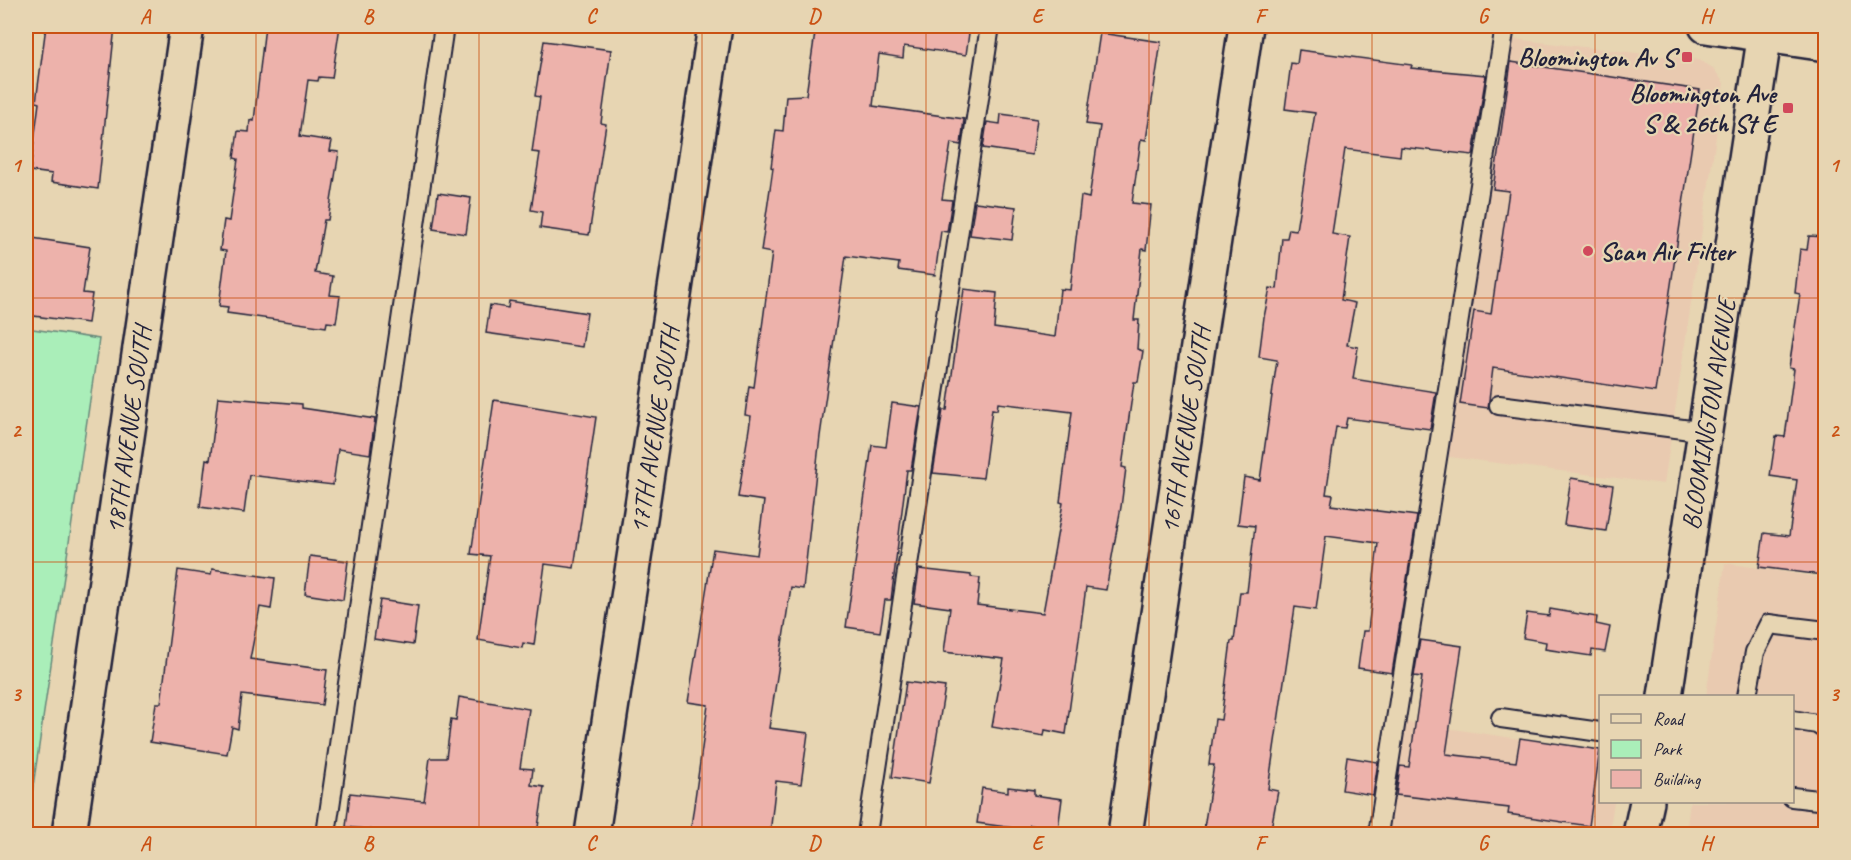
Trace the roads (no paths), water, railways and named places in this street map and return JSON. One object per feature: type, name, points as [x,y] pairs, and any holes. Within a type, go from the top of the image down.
[{"type":"street","name":"18TH AVENUE SOUTH","points":[[69,834],[188,26]]},
{"type":"street","name":"17TH AVENUE SOUTH","points":[[592,834],[716,26]]},
{"type":"street","name":"16TH AVENUE SOUTH","points":[[1125,834],[1246,26]]},
{"type":"street","points":[[1706,26],[1766,30],[1826,44]]},
{"type":"street","name":"BLOOMINGTON AVENUE","points":[[1665,695],[1766,30]]},
{"type":"street","points":[[1640,834],[1647,803]]},
{"type":"lane","points":[[326,834],[444,26]]},
{"type":"lane","points":[[867,834],[990,26]]},
{"type":"lane","points":[[1378,834],[1505,26]]},
{"type":"lane","points":[[1500,405],[1706,432]]},
{"type":"lane","points":[[1747,695],[1755,652],[1769,624],[1826,631]]},
{"type":"lane","points":[[1502,718],[1599,732]]},
{"type":"lane","points":[[1794,720],[1818,724],[1826,730]]},
{"type":"lane","points":[[1794,796],[1826,801]]},
{"type":"place","name":"Bloomington Av S","points":[[1687,57]]},
{"type":"place","name":"Bloomington Ave S & 26th St E","points":[[1788,108]]},
{"type":"place","name":"Scan Air Filter","points":[[1588,251]]}]
